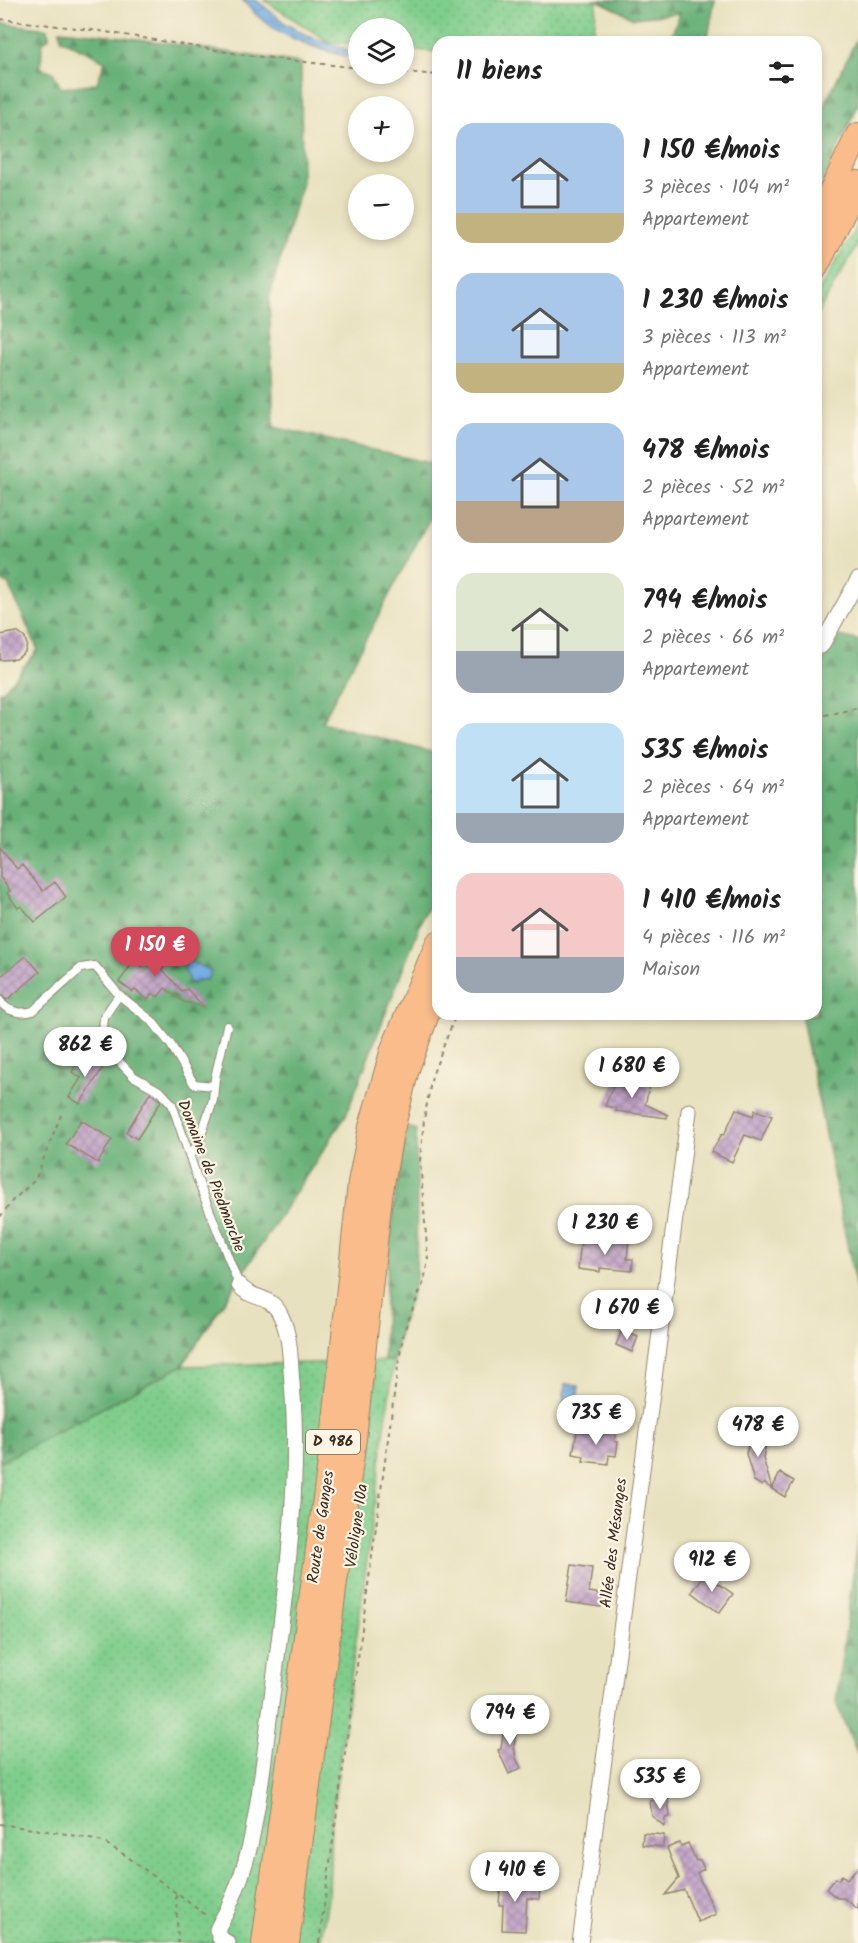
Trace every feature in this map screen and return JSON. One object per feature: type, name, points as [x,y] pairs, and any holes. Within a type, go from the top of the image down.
[{"type":"main road","points":[[822,210],[858,135]]},
{"type":"main road","points":[[822,255],[858,183]]},
{"type":"main road","points":[[822,273],[858,211]]},
{"type":"main road","name":"Route de Ganges","points":[[264,1943],[333,1440],[360,1183],[371,1127],[393,1048],[432,957]]},
{"type":"main road","name":"Route de Ganges","points":[[287,1943],[354,1439],[382,1184],[390,1137],[407,1069],[432,1000]]},
{"type":"street","points":[[822,644],[857,584]]},
{"type":"street","name":"Allée des Mésanges","points":[[580,1943],[689,1111]]},
{"type":"street","points":[[228,1943],[220,1938],[217,1930],[243,1870],[259,1795],[293,1522],[295,1472],[294,1399],[289,1345],[283,1319],[278,1308],[270,1300],[245,1291],[239,1285]]},
{"type":"lane","points":[[0,1001],[4,1006],[15,1011],[26,1013],[33,1011],[81,968],[95,966],[119,995]]},
{"type":"lane","name":"Domaine de Piedmarche","points":[[214,1086],[194,1084],[171,1045],[152,1021],[119,995],[104,1017],[103,1029],[111,1053],[132,1076],[161,1092],[172,1104],[239,1285]]},
{"type":"lane","points":[[190,1157],[199,1141],[213,1100],[227,1026]]},
{"type":"path","points":[[0,19],[100,31],[244,55],[348,67]]},
{"type":"path","points":[[414,73],[432,74]]},
{"type":"path","points":[[822,715],[858,708]]},
{"type":"path","name":"Véloligne 10a","points":[[319,1943],[398,1366],[404,1331],[424,1281],[428,1260],[420,1161],[424,1120],[432,1076],[454,1020]]},
{"type":"path","points":[[0,1217],[13,1200],[35,1180],[62,1115]]},
{"type":"path","points":[[0,1824],[85,1837],[103,1842],[125,1854],[219,1924]]},
{"type":"path","points":[[177,1894],[178,1943]]},
{"type":"green space","points":[[264,0],[597,0],[594,36],[432,36],[432,51],[414,50],[414,18],[348,18],[348,43],[329,42]]},
{"type":"green space","points":[[597,0],[715,0],[708,36],[671,36],[680,13],[634,18]]},
{"type":"green space","points":[[0,23],[48,29],[49,38],[42,43],[41,68],[53,72],[61,88],[97,83],[105,61],[61,39],[60,30],[301,63],[302,182],[269,299],[274,427],[432,464],[432,514],[322,722],[432,752],[432,901],[424,915],[346,1115],[182,1366],[0,1462],[0,691],[2,692],[38,650],[8,584],[0,580]]},
{"type":"green space","points":[[858,36],[858,105],[822,183],[822,110]]},
{"type":"green space","points":[[858,224],[858,244],[822,306],[822,286]]},
{"type":"green space","points":[[839,636],[858,640],[858,1298],[802,1020],[822,1020],[822,663]]},
{"type":"green space","points":[[346,1115],[182,1366],[394,1361],[331,1824],[329,1893],[320,1943],[0,1943],[0,1462],[181,1366]]},
{"type":"green space","points":[[408,1127],[416,1130],[416,1279],[400,1329],[394,1360],[384,1361],[389,1243]]},
{"type":"green space","points":[[858,1535],[858,1755],[836,1703]]},
{"type":"water","points":[[243,0],[256,0],[286,24],[310,37],[348,50],[348,56],[310,46],[280,32],[254,12]]},
{"type":"water","points":[[188,960],[211,971],[206,981],[203,979],[193,984],[189,982],[187,974],[183,971]]},
{"type":"water","points":[[565,1384],[579,1385],[575,1419],[562,1418]]},
{"type":"building","points":[[17,632],[25,638],[27,645],[25,652],[16,659],[0,660],[0,635]]},
{"type":"building","points":[[0,847],[17,869],[22,865],[43,891],[55,882],[66,897],[35,922],[21,906],[18,908],[7,893],[10,891],[0,877]]},
{"type":"building","points":[[160,944],[174,954],[162,969],[182,991],[187,989],[204,1007],[184,1002],[165,988],[158,997],[152,993],[148,1000],[119,982],[134,961],[142,967]]},
{"type":"building","points":[[26,956],[40,972],[7,1000],[0,993],[0,977]]},
{"type":"building","points":[[80,1058],[89,1064],[92,1059],[104,1066],[80,1104],[69,1097],[81,1078],[72,1072]]},
{"type":"building","points":[[617,1077],[650,1086],[645,1104],[668,1115],[667,1118],[616,1111],[616,1108],[605,1106]]},
{"type":"building","points":[[150,1093],[161,1101],[137,1139],[126,1132]]},
{"type":"building","points":[[736,1109],[753,1116],[755,1110],[772,1116],[761,1141],[745,1135],[732,1162],[711,1152],[722,1134],[724,1135]]},
{"type":"building","points":[[81,1120],[112,1139],[98,1163],[66,1144]]},
{"type":"building","points":[[608,1238],[629,1240],[627,1259],[633,1259],[632,1271],[600,1268],[600,1272],[578,1269],[581,1241],[607,1244]]},
{"type":"building","points":[[622,1330],[638,1337],[632,1352],[616,1345]]},
{"type":"building","points":[[603,1430],[616,1432],[615,1441],[618,1442],[616,1456],[609,1455],[608,1464],[583,1461],[584,1456],[573,1454],[577,1431],[602,1435]]},
{"type":"building","points":[[751,1431],[768,1434],[763,1458],[772,1489],[764,1483],[762,1486],[754,1481],[746,1454]]},
{"type":"building","points":[[780,1473],[794,1481],[785,1497],[772,1489]]},
{"type":"building","points":[[572,1565],[592,1568],[589,1592],[602,1594],[601,1607],[566,1602]]},
{"type":"building","points":[[705,1574],[733,1594],[719,1613],[692,1592]]},
{"type":"building","points":[[505,1718],[518,1720],[514,1747],[521,1768],[509,1774],[498,1750],[501,1749]]},
{"type":"building","points":[[668,1798],[670,1817],[665,1818],[664,1826],[652,1816],[650,1801]]},
{"type":"building","points":[[643,1833],[664,1835],[663,1847],[642,1845]]},
{"type":"building","points":[[679,1843],[681,1846],[688,1843],[696,1861],[700,1860],[704,1869],[697,1873],[716,1914],[698,1922],[684,1890],[665,1895],[679,1878],[667,1848]]},
{"type":"building","points":[[858,1867],[858,1909],[844,1898],[837,1898],[826,1889],[835,1878],[838,1880],[842,1875],[847,1879]]},
{"type":"building","points":[[501,1877],[525,1879],[525,1887],[540,1888],[539,1899],[527,1898],[525,1931],[502,1930],[503,1905],[499,1905]]}]
